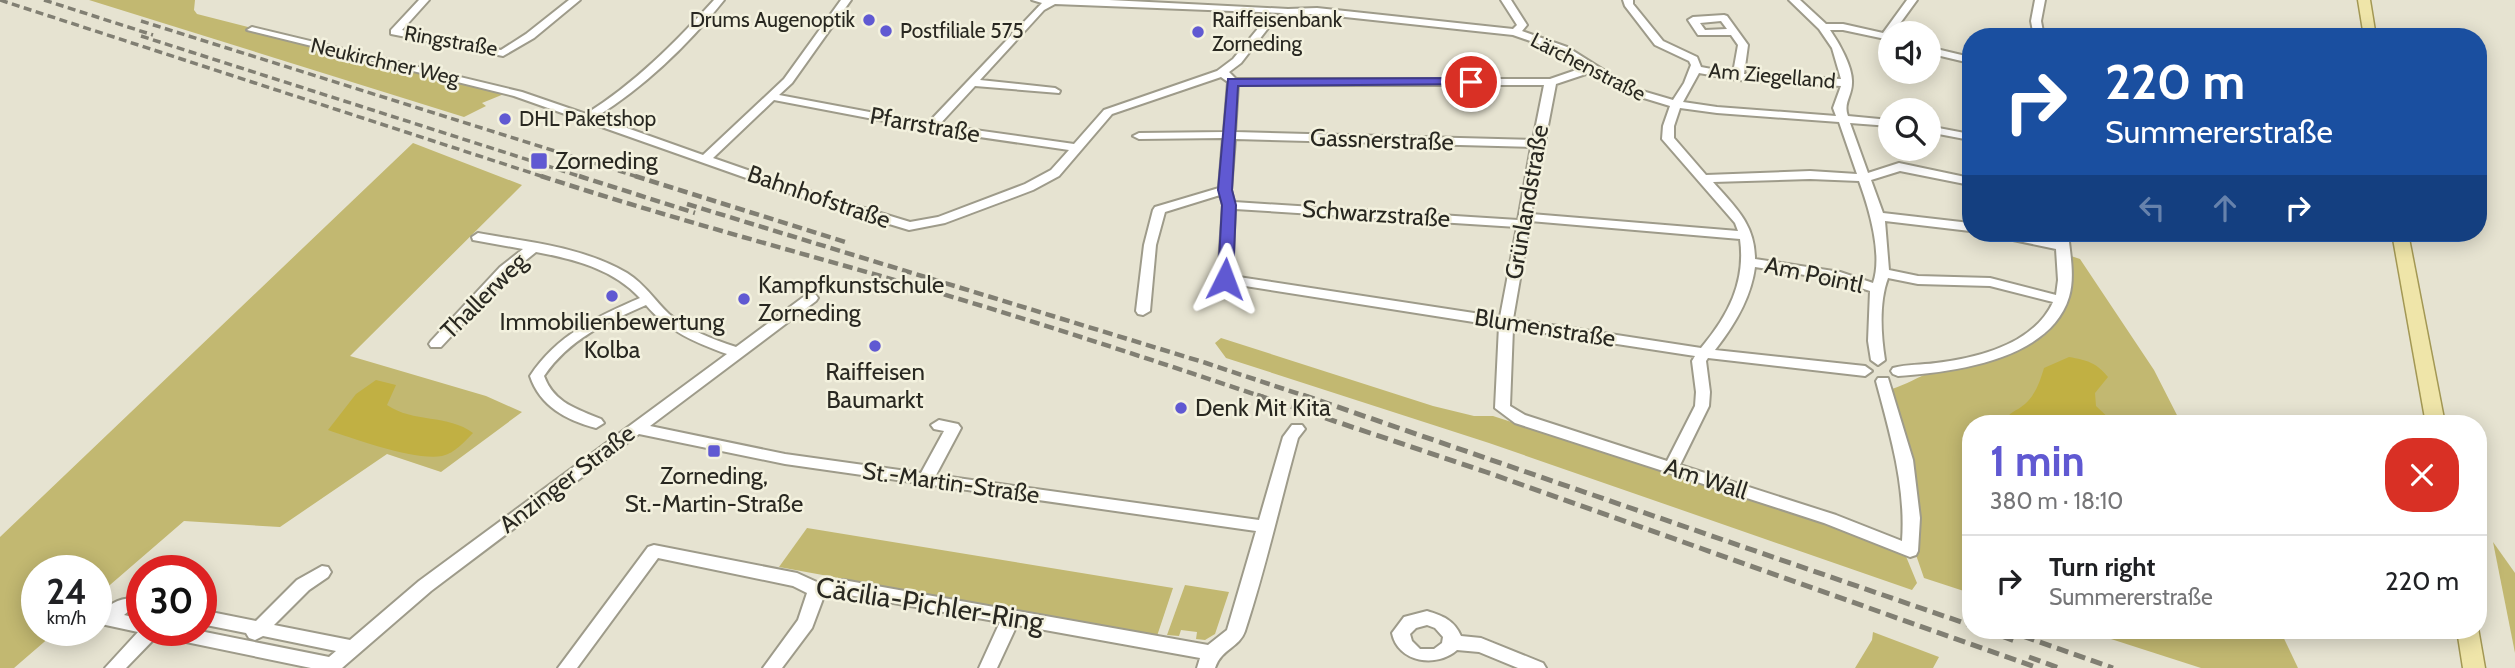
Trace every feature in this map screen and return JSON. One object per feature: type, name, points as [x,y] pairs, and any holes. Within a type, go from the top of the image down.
[{"type":"main road","points":[[2364,0],[2369,28]]},
{"type":"main road","points":[[2400,242],[2433,415]]},
{"type":"main road","points":[[2469,639],[2474,668]]},
{"type":"street","name":"Ringstraße","points":[[424,0],[395,32],[503,53],[530,36],[575,0]]},
{"type":"street","points":[[587,118],[605,107],[655,66],[694,29],[719,0]]},
{"type":"street","points":[[706,158],[773,97],[797,71],[846,0]]},
{"type":"street","points":[[1038,0],[1267,9],[1282,17],[1285,11],[1305,0],[1317,11]]},
{"type":"street","points":[[931,127],[1041,8],[1054,0]]},
{"type":"street","points":[[1506,0],[1521,25],[1515,32]]},
{"type":"street","name":"Am Ziegelland","points":[[1628,0],[1628,4],[1659,43],[1693,59],[1696,69],[1667,124],[1668,139],[1706,179]]},
{"type":"street","points":[[1794,0],[1822,27],[1837,48],[1847,83],[1839,108],[1878,216],[1883,273],[1877,289],[1875,341],[1878,360]]},
{"type":"street","points":[[1898,21],[1912,0]]},
{"type":"street","points":[[2037,28],[2040,0]]},
{"type":"street","name":"Bahnhofstraße","points":[[518,94],[801,193],[900,225],[917,226],[1029,187],[1055,173],[1099,119],[1108,112],[1220,73],[1237,61],[1267,20],[1267,9]]},
{"type":"street","name":"Lärchenstraße","points":[[1285,11],[1317,11],[1515,32],[1551,44],[1638,94],[1675,105],[1733,112],[1843,117],[1878,121]]},
{"type":"street","points":[[1822,27],[1843,27],[1878,35]]},
{"type":"street","name":"Neukirchner Weg","points":[[252,30],[518,94]]},
{"type":"street","points":[[1734,32],[1743,45],[1738,77]]},
{"type":"street","points":[[1941,53],[1962,58]]},
{"type":"street","points":[[1233,82],[1551,82],[1592,68]]},
{"type":"street","name":"Am Ziegelland","points":[[1696,69],[1738,77],[1847,83]]},
{"type":"street","points":[[1220,73],[1230,77],[1233,82],[1225,190],[1229,205]]},
{"type":"street","points":[[971,82],[1055,90]]},
{"type":"street","name":"Grünlandstraße","points":[[1502,408],[1506,322],[1537,144],[1551,82]]},
{"type":"street","name":"Pfarrstraße","points":[[773,97],[931,127],[1077,148]]},
{"type":"street","points":[[1941,131],[1962,135]]},
{"type":"street","name":"Gassnerstraße","points":[[1139,136],[1227,135],[1537,144]]},
{"type":"street","points":[[1706,179],[1810,175],[1864,178],[1899,167],[1962,179]]},
{"type":"street","points":[[1671,468],[1702,406],[1699,361],[1737,307],[1751,262],[1747,236],[1741,222],[1706,179]]},
{"type":"street","points":[[1143,311],[1150,245],[1159,210],[1225,190]]},
{"type":"street","name":"Schwarzstraße","points":[[1229,205],[1524,220],[1747,236]]},
{"type":"street","name":"Blumenstraße","points":[[1229,205],[1225,279],[1703,353],[1865,371]]},
{"type":"street","points":[[1878,216],[1962,226]]},
{"type":"street","points":[[478,237],[533,248],[621,274],[681,329],[739,353]]},
{"type":"street","points":[[1898,371],[1897,379],[1883,381],[1865,371],[1865,364],[1878,360],[1888,363],[1898,371],[1930,370],[1976,361],[2029,339],[2057,309],[2066,277],[2062,242]]},
{"type":"street","name":"Thallerweg","points":[[436,344],[505,270],[533,248]]},
{"type":"street","name":"Am Pointl","points":[[1751,262],[1840,276],[1877,289]]},
{"type":"street","points":[[1883,273],[1917,280],[1990,282],[2060,300]]},
{"type":"street","name":"Anzinger Straße","points":[[331,667],[425,586],[811,298]]},
{"type":"street","points":[[596,423],[554,404],[541,392],[537,376],[547,359],[561,344],[598,322],[649,299]]},
{"type":"street","name":"Am Wall","points":[[1502,408],[1520,419],[1830,519],[1910,551],[1912,517],[1905,460],[1883,381]]},
{"type":"street","points":[[925,480],[953,428],[939,425]]},
{"type":"street","name":"St.-Martin-Straße","points":[[636,428],[785,459],[1267,527]]},
{"type":"street","points":[[1208,661],[1234,634],[1291,437],[1297,429]]},
{"type":"street","name":"Cäcilia-Pichler-Ring","points":[[567,668],[654,551],[797,580],[817,590],[843,587],[1012,616],[1208,661]]},
{"type":"street","points":[[241,647],[303,584],[322,572]]},
{"type":"street","points":[[772,668],[806,623],[817,590]]},
{"type":"street","points":[[126,604],[107,620],[126,623]]},
{"type":"street","points":[[988,668],[1012,616]]},
{"type":"street","points":[[1427,618],[1441,622],[1452,634],[1453,643],[1448,652],[1439,657],[1416,662],[1402,641],[1401,633],[1410,622],[1427,618]]},
{"type":"street","points":[[217,620],[351,647]]},
{"type":"street","points":[[217,642],[331,667]]},
{"type":"street","points":[[1453,643],[1481,645],[1537,668]]},
{"type":"street","points":[[114,668],[136,646]]},
{"type":"shaded area","points":[[89,0],[195,0],[194,10],[197,14],[248,27],[250,32],[504,94],[482,103],[486,106],[464,117]]},
{"type":"shaded area","points":[[413,143],[522,185],[350,356],[486,396],[522,412],[441,472],[387,454],[280,527],[184,521],[145,555],[126,555],[126,571],[112,583],[112,555],[21,555],[21,646],[39,646],[14,668],[0,668],[0,537]]},
{"type":"shaded area","points":[[2068,255],[2080,259],[2154,370],[2177,415],[1962,415],[1962,590],[1924,578],[1915,552],[1910,461],[1892,389],[1931,372],[2003,355],[2038,340],[2051,329],[2060,314],[2065,293]]},
{"type":"shaded area","points":[[1221,338],[1433,406],[1474,416],[1493,416],[1831,526],[1905,554],[1917,583],[1912,590],[1489,443],[1226,358],[1215,343]]},
{"type":"shaded area","points":[[2069,357],[2081,359],[2100,368],[2108,377],[2095,393],[2096,406],[2106,415],[2009,415],[2032,396],[2044,368]]},
{"type":"shaded area","points":[[376,380],[396,385],[387,405],[397,411],[453,423],[473,433],[451,452],[431,457],[385,448],[328,430],[356,394]]},
{"type":"shaded area","points":[[807,528],[1173,588],[1157,636],[779,567]]},
{"type":"shaded area","points":[[2493,542],[2515,573],[2515,653]]},
{"type":"shaded area","points":[[1185,585],[1229,592],[1215,634],[1205,640],[1196,639],[1197,632],[1181,630],[1179,636],[1167,635]]},
{"type":"shaded area","points":[[1873,632],[1939,657],[1933,668],[1855,668],[1872,640]]},
{"type":"shaded area","points":[[2111,639],[2284,639],[2298,668],[2201,668]]},
{"type":"railway","points":[[0,0],[547,178]]},
{"type":"railway","points":[[44,0],[153,35]]},
{"type":"railway","points":[[141,21],[641,178]]},
{"type":"railway","points":[[141,36],[585,178]]},
{"type":"railway","points":[[541,176],[971,303],[1260,396]]},
{"type":"railway","points":[[579,176],[695,213]]},
{"type":"railway","points":[[635,176],[845,242]]},
{"type":"railway","points":[[687,204],[1206,363],[1308,397]]},
{"type":"railway","points":[[1303,395],[1962,622]]},
{"type":"railway","points":[[1260,396],[1486,472],[2038,668]]},
{"type":"railway","points":[[2010,639],[2015,641]]},
{"type":"railway","points":[[2031,639],[2113,668]]},
{"type":"railway","points":[[2029,657],[2059,668]]},
{"type":"place","name":"Drums Augenoptik","points":[[869,20]]},
{"type":"place","name":"Postfiliale 575","points":[[886,31]]},
{"type":"place","name":"Raiffeisenbank Zorneding","points":[[1198,32]]},
{"type":"place","name":"DHL Paketshop","points":[[505,119]]},
{"type":"place","name":"Zorneding","points":[[539,161]]},
{"type":"place","name":"Immobilienbewertung Kolba","points":[[612,296]]},
{"type":"place","name":"Kampfkunstschule Zorneding","points":[[744,299]]},
{"type":"place","name":"Raiffeisen Baumarkt","points":[[875,346]]},
{"type":"place","name":"Denk Mit Kita","points":[[1181,408]]},
{"type":"place","name":"Zorneding, St.-Martin-Straße","points":[[714,451]]},
{"type":"route","points":[[1225,279],[1229,205],[1225,190],[1227,135],[1233,82],[1471,82]]}]
